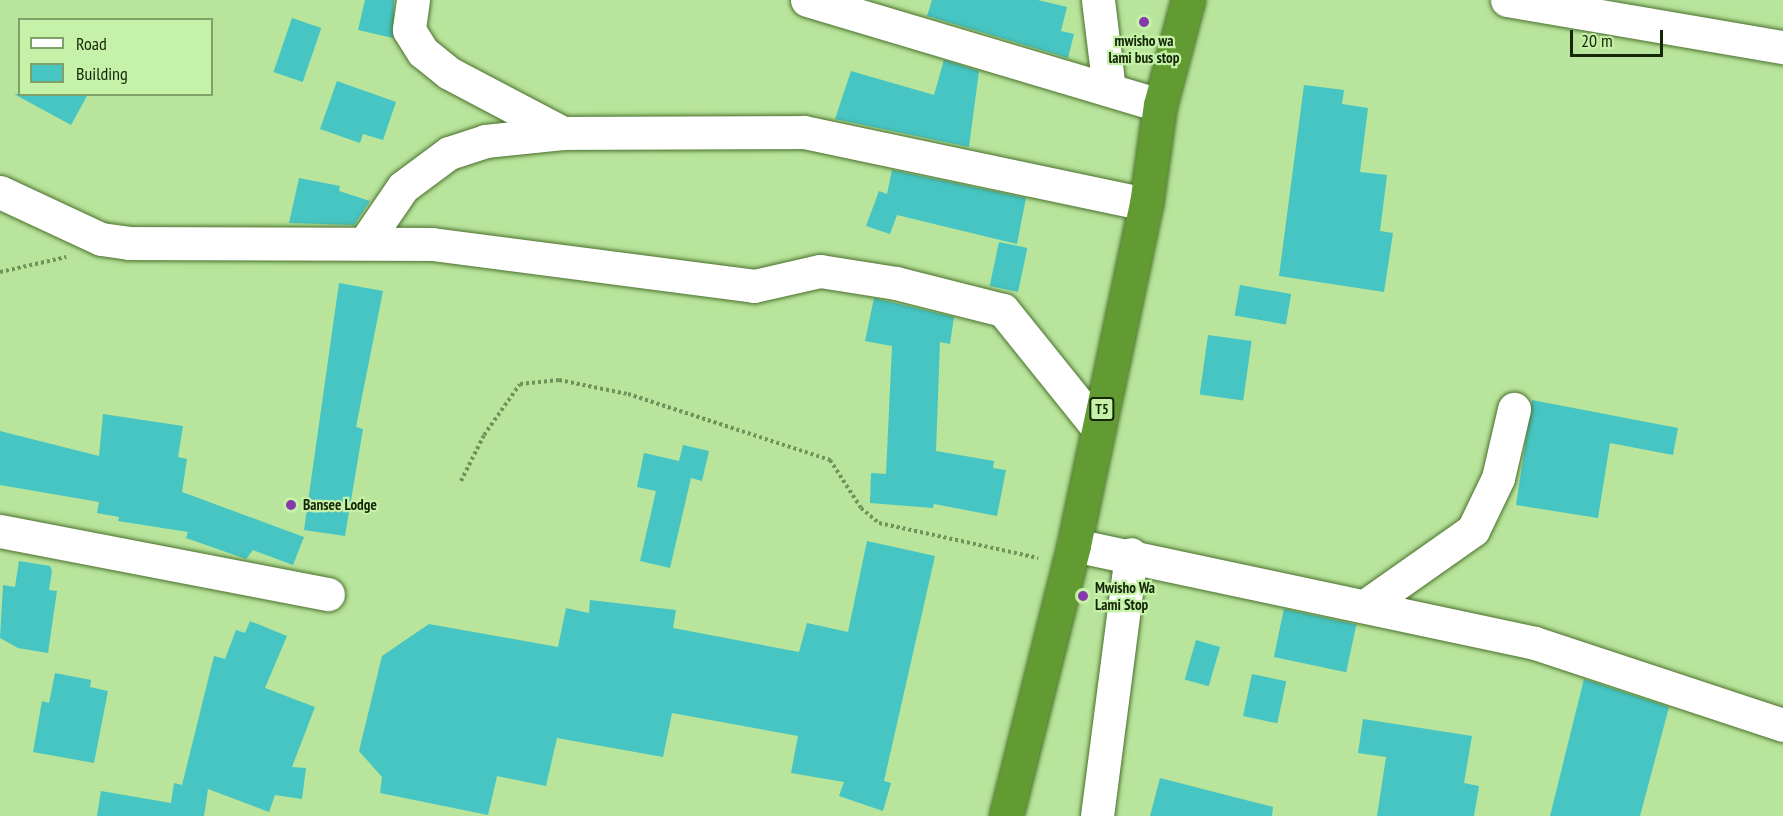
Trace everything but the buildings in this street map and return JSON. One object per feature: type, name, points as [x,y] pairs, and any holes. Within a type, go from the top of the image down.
[{"type":"highway","name":"T5","points":[[1006,816],[1071,555],[1146,204],[1160,105],[1188,0]]},
{"type":"street","points":[[413,0],[409,30],[423,52],[449,73],[563,133]]},
{"type":"street","points":[[807,0],[1160,105]]},
{"type":"street","points":[[1098,0],[1109,89]]},
{"type":"street","points":[[1507,0],[1783,47]]},
{"type":"street","points":[[366,241],[403,187],[449,153],[485,141],[563,133],[804,132],[1146,204]]},
{"type":"street","points":[[0,192],[101,239],[162,244],[366,241],[432,244],[754,286],[820,270],[918,288],[1003,310],[1098,428]]},
{"type":"street","points":[[1365,606],[1473,530],[1494,488],[1514,409]]},
{"type":"street","points":[[0,531],[328,594]]},
{"type":"street","points":[[1097,816],[1131,554]]},
{"type":"street","points":[[1071,555],[1131,554],[1535,643],[1783,725]]},
{"type":"path","points":[[0,273],[46,265],[101,239]]},
{"type":"path","points":[[461,481],[484,435],[520,384],[559,380],[628,394],[830,460],[861,508],[879,523],[1071,555]]},
{"type":"place","name":"mwisho wa lami bus stop","points":[[1144,22]]},
{"type":"place","name":"Bansee Lodge","points":[[291,505]]},
{"type":"place","name":"Mwisho Wa Lami Stop","points":[[1083,596]]}]
